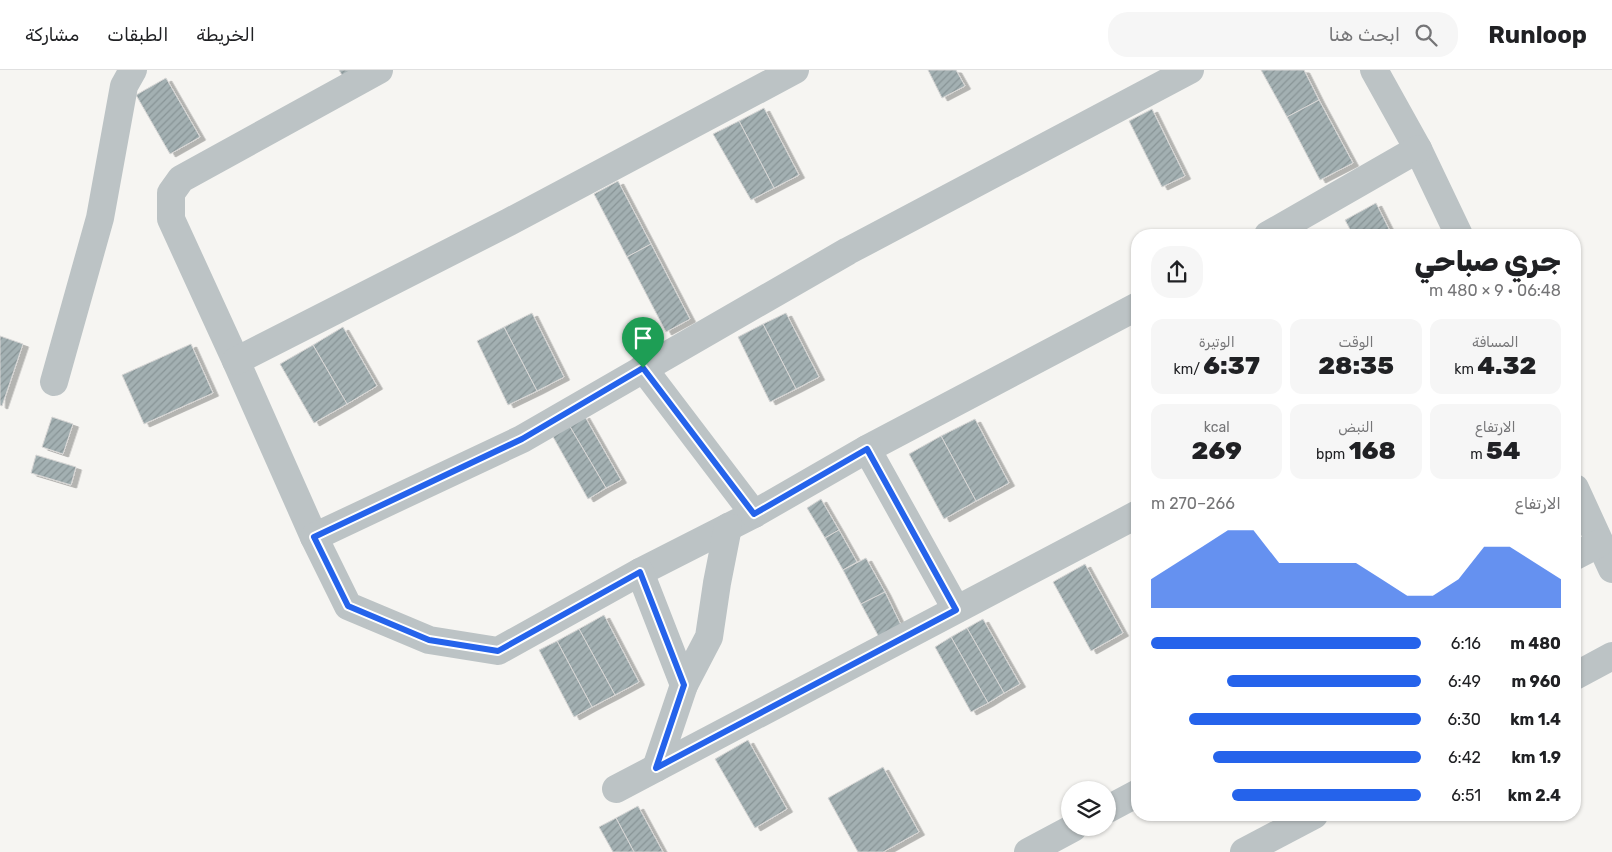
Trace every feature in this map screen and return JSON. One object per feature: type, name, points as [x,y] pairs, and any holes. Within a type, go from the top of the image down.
[{"type":"street","points":[[54,382],[100,218],[124,86],[133,70]]},
{"type":"street","points":[[379,70],[180,179],[171,193],[171,219],[314,537],[348,606],[429,640],[498,651],[640,572],[754,514],[867,449],[1131,310]]},
{"type":"street","points":[[236,361],[509,222],[795,70]]},
{"type":"street","points":[[314,537],[522,439],[848,251],[1190,70]]},
{"type":"street","points":[[1374,70],[1418,149],[1456,229]]},
{"type":"street","points":[[1278,229],[1418,149]]},
{"type":"street","points":[[643,368],[754,514]]},
{"type":"street","points":[[867,449],[956,610]]},
{"type":"street","points":[[1581,501],[1612,569]]},
{"type":"street","points":[[616,789],[1131,518]]},
{"type":"street","points":[[656,768],[684,685],[709,637],[728,527]]},
{"type":"street","points":[[1581,553],[1600,543]]},
{"type":"street","points":[[640,572],[684,685]]},
{"type":"street","points":[[1581,673],[1612,656]]},
{"type":"street","points":[[1116,805],[1131,797]]},
{"type":"street","points":[[1244,852],[1303,821]]},
{"type":"street","points":[[1028,852],[1061,835]]},
{"type":"building","points":[[339,70],[355,70],[343,77]]},
{"type":"building","points":[[928,70],[956,70],[965,86],[942,98]]},
{"type":"building","points":[[1261,70],[1304,70],[1319,100],[1287,117]]},
{"type":"building","points":[[166,78],[200,137],[170,154],[136,95]]},
{"type":"building","points":[[1319,100],[1353,163],[1320,180],[1287,117]]},
{"type":"building","points":[[764,108],[799,175],[774,188],[739,121]]},
{"type":"building","points":[[1152,109],[1185,176],[1162,187],[1129,121]]},
{"type":"building","points":[[739,121],[774,188],[751,200],[713,134]]},
{"type":"building","points":[[618,181],[651,244],[627,257],[594,194]]},
{"type":"building","points":[[1376,203],[1389,229],[1350,229],[1345,220]]},
{"type":"building","points":[[651,244],[690,319],[666,332],[627,257]]},
{"type":"building","points":[[532,313],[564,377],[537,391],[504,327]]},
{"type":"building","points":[[786,313],[819,377],[796,389],[763,324]]},
{"type":"building","points":[[763,324],[796,389],[770,402],[738,337]]},
{"type":"building","points":[[343,327],[377,386],[347,404],[313,345]]},
{"type":"building","points":[[504,327],[537,391],[508,405],[477,341]]},
{"type":"building","points":[[0,336],[23,344],[2,406],[0,405]]},
{"type":"building","points":[[191,344],[213,393],[144,424],[122,375]]},
{"type":"building","points":[[313,345],[347,404],[314,423],[280,364]]},
{"type":"building","points":[[584,415],[621,480],[606,488],[569,425]]},
{"type":"building","points":[[52,417],[73,424],[63,454],[42,447]]},
{"type":"building","points":[[975,419],[1009,483],[976,501],[941,436]]},
{"type":"building","points":[[569,425],[606,488],[588,499],[552,435]]},
{"type":"building","points":[[941,436],[976,501],[944,519],[909,454]]},
{"type":"building","points":[[36,455],[76,467],[71,485],[31,473]]},
{"type":"building","points":[[821,499],[839,530],[825,538],[807,508]]},
{"type":"building","points":[[839,530],[857,562],[843,570],[825,538]]},
{"type":"building","points":[[866,558],[885,592],[861,604],[843,570]]},
{"type":"building","points":[[1085,564],[1123,633],[1091,651],[1053,582]]},
{"type":"building","points":[[885,592],[902,627],[880,639],[861,604]]},
{"type":"building","points":[[604,615],[639,682],[615,695],[579,629]]},
{"type":"building","points":[[983,619],[1020,684],[1004,693],[967,628]]},
{"type":"building","points":[[967,628],[1004,693],[988,703],[951,637]]},
{"type":"building","points":[[579,629],[615,695],[592,707],[557,641]]},
{"type":"building","points":[[951,637],[988,703],[971,712],[935,647]]},
{"type":"building","points":[[557,641],[592,707],[574,717],[539,650]]},
{"type":"building","points":[[748,740],[787,809],[755,828],[715,759]]},
{"type":"building","points":[[883,767],[919,832],[883,852],[858,852],[828,798]]},
{"type":"building","points":[[638,806],[663,852],[634,852],[616,818]]},
{"type":"building","points":[[616,818],[634,852],[613,852],[599,827]]},
{"type":"route","points":[[643,368],[754,514],[867,449],[956,610],[656,768],[684,685],[640,572],[498,651],[429,640],[348,606],[314,537],[522,439],[643,368]]}]
